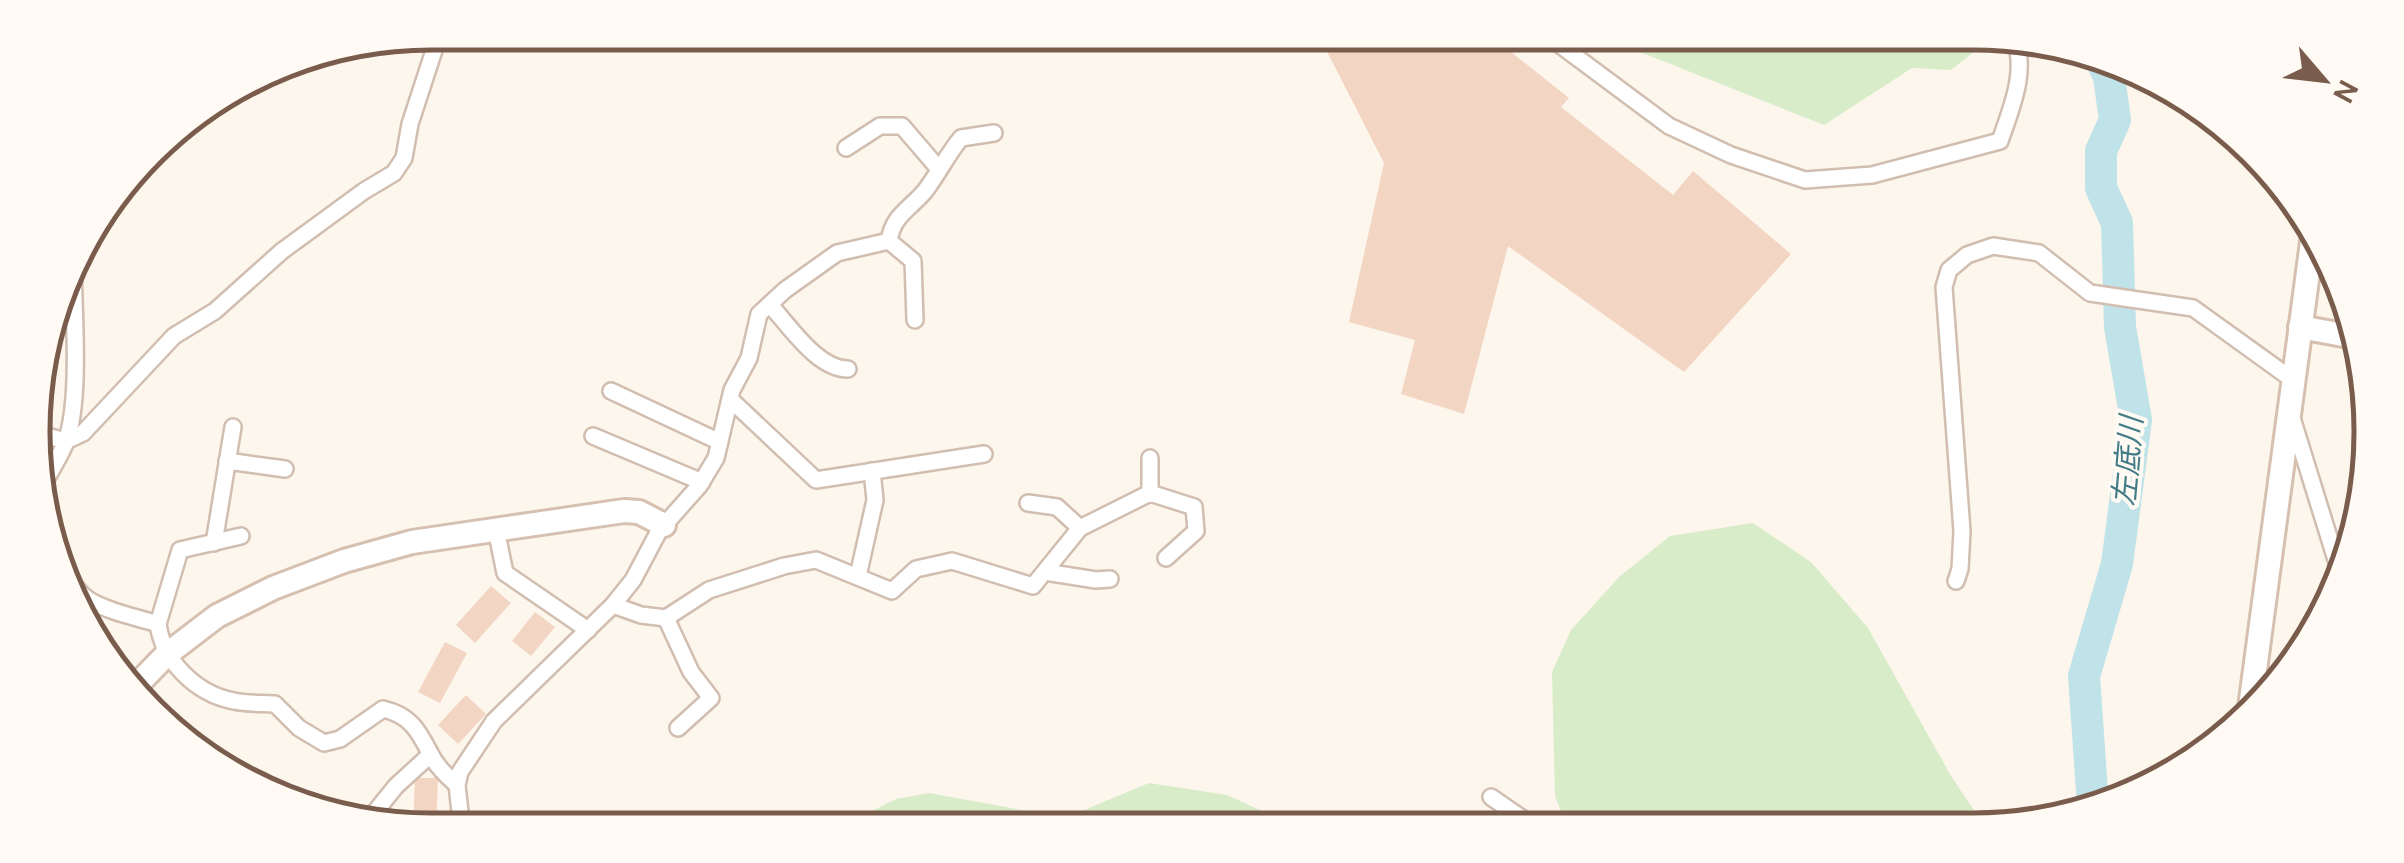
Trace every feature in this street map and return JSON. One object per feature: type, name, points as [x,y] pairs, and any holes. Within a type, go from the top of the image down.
[{"type":"street","points":[[50,437],[66,442],[83,433],[174,336],[216,311],[282,250],[394,174],[404,158],[410,124],[434,50]]},
{"type":"street","points":[[1567,50],[1668,126],[1745,161],[1804,180],[1872,174],[2000,141],[2015,98],[2020,53]]},
{"type":"street","points":[[846,148],[880,126],[902,126],[938,168]]},
{"type":"street","points":[[889,241],[892,225],[926,190],[961,138],[994,133]]},
{"type":"street","points":[[460,813],[460,772],[494,721],[613,604],[633,580],[664,525],[702,482],[716,458],[730,398],[749,358],[759,314],[837,252],[889,241]]},
{"type":"street","points":[[889,241],[913,261],[915,320]]},
{"type":"street","points":[[1956,581],[1962,531],[1944,287],[1949,270],[1967,254],[1993,246],[2040,253],[2090,293],[2193,308],[2293,380]]},
{"type":"street","points":[[2252,690],[2310,254]]},
{"type":"street","points":[[52,468],[66,442],[75,374],[74,300]]},
{"type":"street","points":[[770,304],[822,360],[839,369],[848,368]]},
{"type":"street","points":[[2300,326],[2341,334]]},
{"type":"street","points":[[611,391],[720,442]]},
{"type":"street","points":[[730,398],[816,480],[984,454]]},
{"type":"street","points":[[2288,407],[2334,554]]},
{"type":"street","points":[[214,543],[233,427]]},
{"type":"street","points":[[592,436],[702,482]]},
{"type":"street","points":[[1150,458],[1150,493]]},
{"type":"street","points":[[228,461],[285,469]]},
{"type":"street","points":[[858,576],[876,500],[872,471]]},
{"type":"street","points":[[613,604],[640,615],[666,618],[709,590],[816,560],[892,591],[916,570],[952,561],[1033,586],[1080,528],[1150,493],[1194,507],[1196,531],[1166,558]]},
{"type":"street","points":[[1028,503],[1058,508],[1080,528]]},
{"type":"street","points":[[142,680],[166,655],[216,616],[344,560],[412,542],[624,510],[639,512],[664,525]]},
{"type":"street","points":[[496,530],[505,573],[588,630]]},
{"type":"street","points":[[241,536],[180,550],[158,624],[166,655],[200,686],[230,701],[275,704],[299,728],[324,742],[340,740],[383,710],[396,712],[418,728],[430,755],[457,786]]},
{"type":"street","points":[[1044,572],[1110,579]]},
{"type":"street","points":[[89,599],[158,624]]},
{"type":"street","points":[[666,618],[692,672],[711,698],[678,728]]},
{"type":"street","points":[[377,809],[430,755]]},
{"type":"street","points":[[1492,797],[1515,813]]},
{"type":"green space","points":[[1635,50],[1976,50],[1951,70],[1912,68],[1824,125]]},
{"type":"green space","points":[[1753,523],[1811,562],[1868,628],[1976,813],[1562,813],[1555,796],[1552,672],[1571,630],[1619,577],[1670,536]]},
{"type":"green space","points":[[1149,783],[1227,795],[1267,813],[1077,813]]},
{"type":"green space","points":[[929,793],[1038,813],[868,813],[896,799]]},
{"type":"building","points":[[1326,50],[1512,50],[1569,98],[1561,107],[1673,195],[1693,171],[1791,254],[1684,372],[1508,246],[1464,414],[1401,394],[1415,340],[1349,322],[1384,163]]},
{"type":"building","points":[[491,586],[511,603],[475,643],[456,625]]},
{"type":"building","points":[[535,612],[555,627],[531,656],[512,641]]},
{"type":"building","points":[[445,642],[467,653],[440,703],[418,692]]},
{"type":"building","points":[[466,695],[486,714],[458,744],[438,725]]},
{"type":"building","points":[[415,778],[438,778],[437,813],[414,812]]},
{"type":"waterway","name":"左底川","points":[[2092,794],[2084,676],[2117,564],[2136,420],[2120,327],[2117,223],[2101,188],[2101,151],[2115,120],[2108,75]]}]
